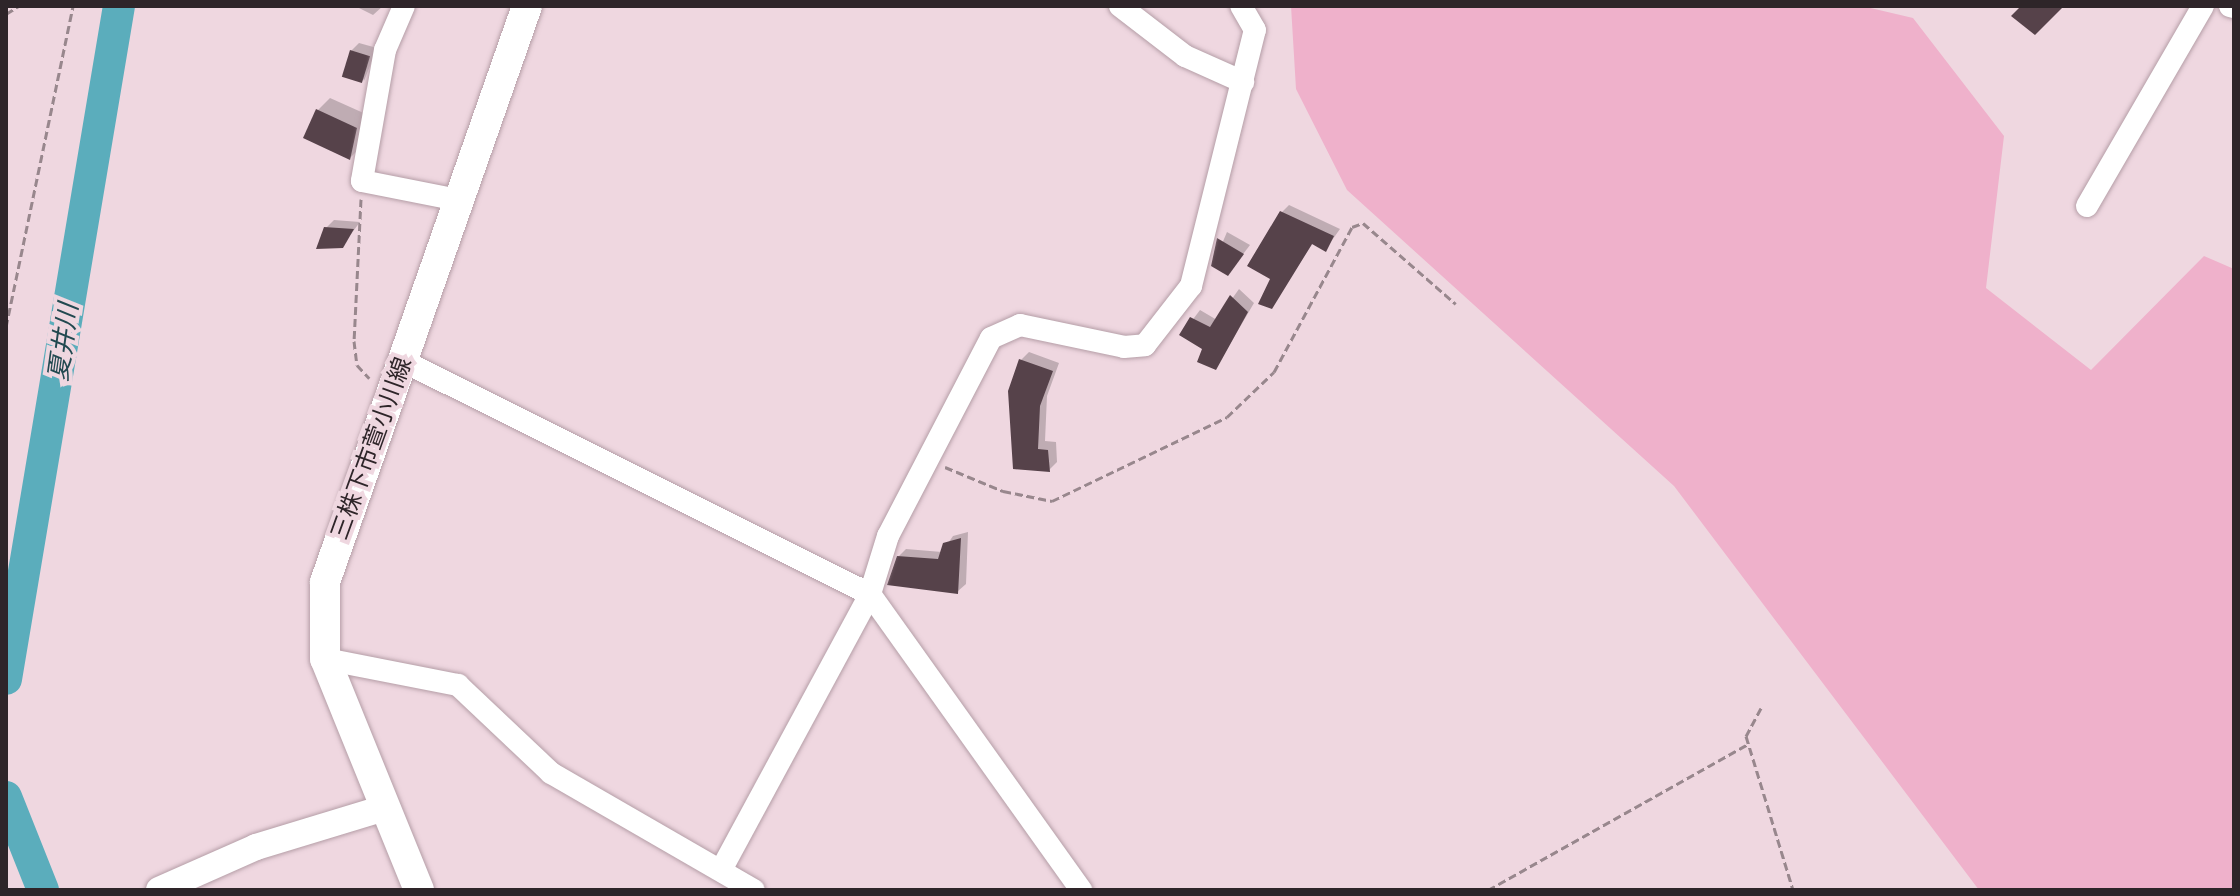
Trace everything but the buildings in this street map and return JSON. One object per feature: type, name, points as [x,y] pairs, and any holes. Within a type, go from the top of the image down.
[{"type":"main road","name":"三株下市萱小川線","points":[[419,890],[325,659],[325,582],[527,6]]},
{"type":"street","points":[[404,6],[385,50],[362,181],[458,200]]},
{"type":"street","points":[[1120,6],[1185,56],[1243,82]]},
{"type":"street","points":[[727,860],[870,594],[888,536],[991,338],[1005,328],[1124,347],[1160,335],[1197,269],[1255,30],[1241,6]]},
{"type":"street","points":[[2087,206],[2203,6]]},
{"type":"street","points":[[396,373],[870,594],[1081,890]]},
{"type":"street","points":[[325,659],[435,675],[480,704],[551,773],[727,860],[754,890]]},
{"type":"street","points":[[168,885],[256,847],[384,808]]},
{"type":"path","points":[[6,14],[19,6]]},
{"type":"path","points":[[6,327],[73,6]]},
{"type":"path","points":[[362,181],[354,341],[362,373],[396,373]]},
{"type":"path","points":[[927,459],[1003,491],[1052,501],[1227,417],[1274,372],[1352,227],[1363,223],[1456,304]]},
{"type":"path","points":[[1761,708],[1748,744],[1793,890]]},
{"type":"path","points":[[1488,890],[1748,744]]},
{"type":"shaded area","points":[[1291,6],[1862,6],[1913,18],[2004,136],[1986,288],[2091,370],[2204,256],[2234,269],[2234,890],[1979,890],[1674,486],[1347,190],[1296,89]]},
{"type":"waterway","name":"夏井川","points":[[6,679],[119,6]]},
{"type":"waterway","name":"夏井川","points":[[6,797],[43,890]]}]
